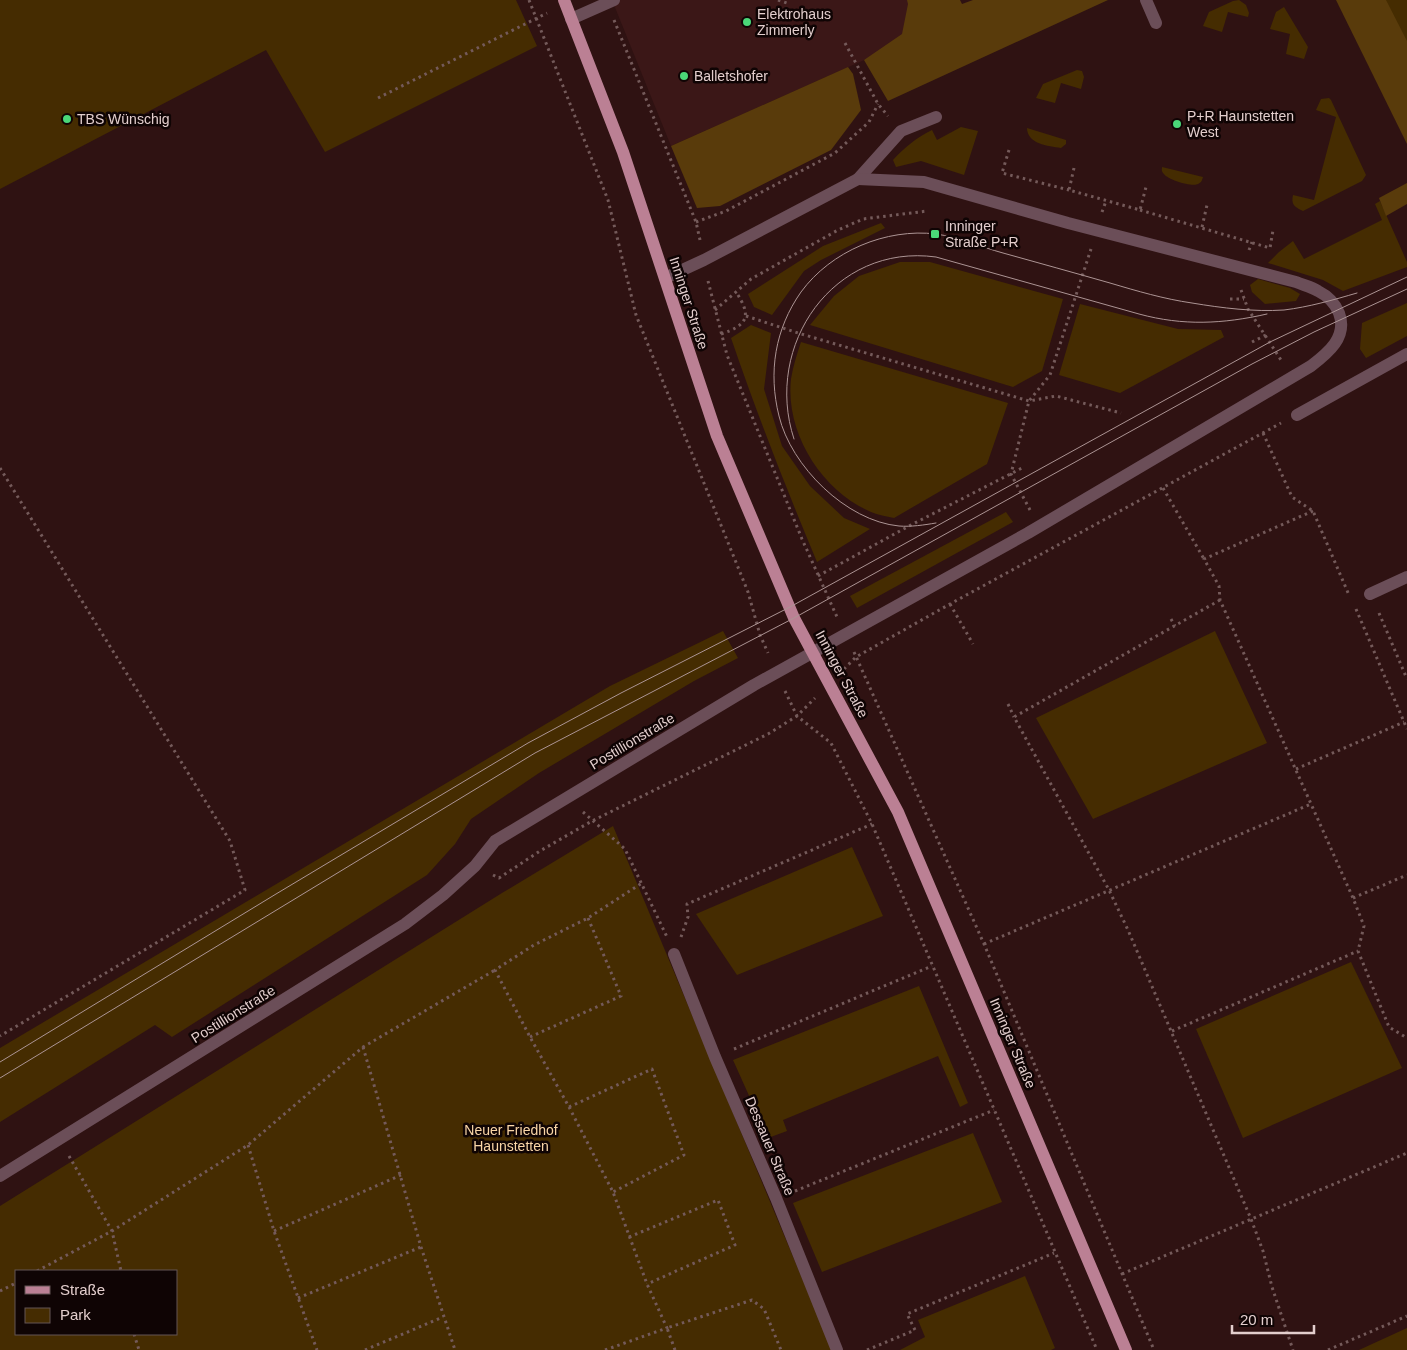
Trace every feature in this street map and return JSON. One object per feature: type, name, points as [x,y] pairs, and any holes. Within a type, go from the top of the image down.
[{"type":"main road","name":"Inninger Straße","points":[[565,1],[623,152],[717,436],[780,587],[812,652],[898,812],[1126,1350]]},
{"type":"street","points":[[1146,0],[1156,23]]},
{"type":"street","points":[[572,19],[610,1]]},
{"type":"street","points":[[664,278],[704,260],[858,179],[901,131],[936,117]]},
{"type":"street","name":"Postillionstraße","points":[[0,1176],[405,924],[443,895],[475,866],[495,840],[812,652],[1028,533],[1292,377],[1322,358],[1332,348],[1342,330],[1341,319],[1332,300],[1318,290],[1296,282],[1068,223],[924,182],[858,179]]},
{"type":"street","points":[[1297,415],[1407,354]]},
{"type":"street","points":[[1370,594],[1407,577]]},
{"type":"street","name":"Dessauer Straße","points":[[674,954],[837,1350]]},
{"type":"path","points":[[529,0],[608,200],[636,315],[748,592],[760,636]]},
{"type":"path","points":[[778,0],[790,4]]},
{"type":"path","points":[[378,98],[537,19],[565,1]]},
{"type":"path","name":"Inninger Straße","points":[[610,1],[696,222],[727,355],[818,576],[846,634],[984,944],[1154,1350]]},
{"type":"path","points":[[845,43],[878,104],[901,131]]},
{"type":"path","points":[[696,222],[726,211],[835,153],[869,122],[878,104]]},
{"type":"path","points":[[1009,150],[1002,173],[1140,210],[1270,248],[1273,230]]},
{"type":"path","points":[[1068,190],[1074,168]]},
{"type":"path","points":[[1140,210],[1146,187]]},
{"type":"path","points":[[1011,474],[1028,401],[1050,375],[1106,201]]},
{"type":"path","points":[[1202,228],[1207,205]]},
{"type":"path","points":[[715,310],[751,279],[838,230],[863,219],[927,211]]},
{"type":"path","points":[[721,334],[738,328],[744,322],[746,309],[736,292]]},
{"type":"path","points":[[1230,299],[1244,300],[1292,377]]},
{"type":"path","points":[[746,316],[798,334],[1028,401],[1056,396],[1121,413]]},
{"type":"path","points":[[1252,342],[1266,335]]},
{"type":"path","points":[[856,657],[1297,415]]},
{"type":"path","points":[[1263,433],[1292,497],[1313,511],[1407,729]]},
{"type":"path","points":[[0,468],[230,841],[245,890],[0,1036]]},
{"type":"path","points":[[818,576],[909,526],[1022,468]]},
{"type":"path","points":[[1163,488],[1219,586],[1220,600],[1353,898],[1364,926],[1358,950],[1389,1027],[1407,1038]]},
{"type":"path","points":[[1204,558],[1313,511]]},
{"type":"path","points":[[1370,594],[1407,679]]},
{"type":"path","points":[[1014,717],[1220,600]]},
{"type":"path","points":[[950,604],[973,644]]},
{"type":"path","points":[[1171,619],[1175,626]]},
{"type":"path","points":[[776,673],[797,716],[831,743],[872,824],[1097,1350]]},
{"type":"path","points":[[1008,704],[1109,890],[1172,1030],[1251,1219],[1263,1251],[1272,1287],[1293,1350]]},
{"type":"path","points":[[475,866],[499,878],[540,851],[592,822],[768,734],[797,716]]},
{"type":"path","points":[[1296,769],[1404,722]]},
{"type":"path","points":[[571,795],[584,815],[625,849],[674,954]]},
{"type":"path","points":[[984,944],[1311,804]]},
{"type":"path","points":[[688,917],[686,904],[872,824]]},
{"type":"path","points":[[1353,898],[1407,875]]},
{"type":"path","points":[[39,1270],[112,1231],[248,1144],[363,1047],[534,945],[588,918],[642,883]]},
{"type":"path","points":[[530,1037],[621,996],[588,918]]},
{"type":"path","points":[[1172,1030],[1358,950]]},
{"type":"path","points":[[715,1056],[932,966]]},
{"type":"path","points":[[495,970],[613,1192],[629,1237],[675,1350]]},
{"type":"path","points":[[363,1047],[421,1247],[455,1350]]},
{"type":"path","points":[[569,1107],[652,1070],[684,1156],[613,1192]]},
{"type":"path","points":[[776,1198],[994,1110]]},
{"type":"path","points":[[60,1140],[112,1231],[121,1270]]},
{"type":"path","points":[[248,1144],[274,1230],[317,1350]]},
{"type":"path","points":[[1122,1274],[1407,1153]]},
{"type":"path","points":[[274,1230],[401,1175]]},
{"type":"path","points":[[629,1237],[718,1200],[735,1245],[648,1284]]},
{"type":"path","points":[[298,1298],[421,1247]]},
{"type":"path","points":[[867,1350],[915,1330],[908,1314],[1054,1252]]},
{"type":"path","points":[[0,1292],[15,1284]]},
{"type":"path","points":[[605,1350],[752,1300],[764,1309],[781,1350]]},
{"type":"path","points":[[1328,1350],[1407,1316]]},
{"type":"path","points":[[365,1350],[443,1317]]},
{"type":"path","points":[[134,1335],[139,1350]]},
{"type":"shaded area","points":[[612,0],[932,0],[943,25],[671,146]]},
{"type":"shaded area","points":[[907,0],[960,0],[962,4],[973,0],[1108,0],[888,101],[864,60],[902,34],[908,4]]},
{"type":"shaded area","points":[[1336,0],[1386,0],[1407,41],[1407,144]]},
{"type":"shaded area","points":[[848,67],[853,74],[861,110],[831,150],[720,206],[697,208],[671,146]]},
{"type":"shaded area","points":[[1407,183],[1407,204],[1386,216],[1379,198]]},
{"type":"green space","points":[[0,0],[516,0],[537,46],[325,152],[266,50],[0,189]]},
{"type":"green space","points":[[1239,0],[1246,5],[1249,13],[1248,17],[1228,12],[1222,32],[1203,26],[1209,12]]},
{"type":"green space","points":[[1380,0],[1407,0],[1407,54]]},
{"type":"green space","points":[[1284,7],[1308,47],[1304,59],[1286,54],[1290,34],[1270,29],[1276,12]]},
{"type":"green space","points":[[1077,70],[1082,71],[1084,77],[1081,89],[1061,83],[1055,103],[1036,98],[1043,84]]},
{"type":"green space","points":[[1329,98],[1366,175],[1362,181],[1303,211],[1294,205],[1292,201],[1293,195],[1314,200],[1336,117],[1316,110],[1321,99]]},
{"type":"green space","points":[[961,127],[978,131],[964,175],[921,161],[896,167],[893,160],[921,136],[932,130],[937,140]]},
{"type":"green space","points":[[1027,128],[1066,140],[1066,144],[1061,148],[1034,141],[1030,138]]},
{"type":"green space","points":[[1162,167],[1203,177],[1198,184],[1186,184],[1166,176],[1162,172]]},
{"type":"green space","points":[[1380,201],[1407,262],[1407,267],[1343,291],[1323,280],[1268,263],[1293,241],[1304,259],[1382,220],[1375,204]]},
{"type":"green space","points":[[881,223],[885,228],[821,260],[804,271],[772,315],[754,307],[748,294],[823,246]]},
{"type":"green space","points":[[900,262],[930,262],[1063,299],[1042,371],[1013,387],[810,325],[834,296],[859,276]]},
{"type":"green space","points":[[1258,279],[1290,288],[1300,294],[1296,301],[1265,304],[1252,292],[1250,285]]},
{"type":"green space","points":[[1407,303],[1407,336],[1366,358],[1360,349],[1362,323]]},
{"type":"green space","points":[[1080,304],[1178,329],[1221,330],[1224,337],[1120,393],[1059,375]]},
{"type":"green space","points":[[751,325],[771,333],[764,389],[782,446],[810,486],[844,518],[870,529],[817,562],[772,451],[731,338]]},
{"type":"green space","points":[[801,342],[1008,403],[987,464],[894,518],[874,513],[853,502],[837,490],[810,458],[794,420],[791,379]]},
{"type":"green space","points":[[1006,512],[1013,522],[857,608],[850,596]]},
{"type":"green space","points":[[723,631],[738,658],[694,681],[539,773],[471,819],[455,844],[427,875],[172,1037],[155,1025],[0,1122],[0,1048],[610,686]]},
{"type":"green space","points":[[1215,631],[1267,743],[1093,819],[1036,718]]},
{"type":"green space","name":"Neuer Friedhof Haunstetten","points":[[613,826],[832,1350],[0,1350],[0,1206],[502,893]]},
{"type":"green space","points":[[852,847],[883,916],[737,975],[696,914]]},
{"type":"green space","points":[[1351,962],[1402,1068],[1243,1138],[1196,1029]]},
{"type":"green space","points":[[919,986],[968,1103],[960,1107],[938,1056],[783,1120],[787,1131],[768,1138],[733,1060]]},
{"type":"green space","points":[[973,1133],[1002,1202],[822,1272],[793,1203]]},
{"type":"green space","points":[[1025,1276],[1055,1348],[1051,1350],[900,1350],[925,1337],[918,1320]]},
{"type":"green space","points":[[1407,1328],[1407,1350],[1359,1350]]},
{"type":"tram line","points":[[936,523],[899,526],[879,522],[860,514],[824,488],[795,454],[785,435],[779,416],[774,383],[776,351],[780,336],[792,306],[801,292],[813,277],[844,254],[861,245],[879,239],[917,233],[936,234],[1151,294],[1215,306],[1250,310],[1284,310],[1330,301],[1357,293]]},
{"type":"tram line","points":[[794,439],[787,404],[789,369],[798,336],[815,308],[838,284],[866,266],[899,257],[936,257],[1155,318],[1187,322],[1219,322],[1267,314]]},
{"type":"tram line","points":[[0,1062],[528,743],[621,693],[790,607],[1270,342],[1407,277]]},
{"type":"tram line","points":[[0,1078],[535,753],[794,618],[1252,364],[1314,332],[1407,289]]},
{"type":"place","name":"Elektrohaus Zimmerly","points":[[747,22]]},
{"type":"place","name":"Balletshofer","points":[[684,76]]},
{"type":"place","name":"TBS Wünschig","points":[[67,119]]},
{"type":"place","name":"P+R Haunstetten West","points":[[1177,124]]},
{"type":"place","name":"Inninger Straße P+R","points":[[935,234]]}]
